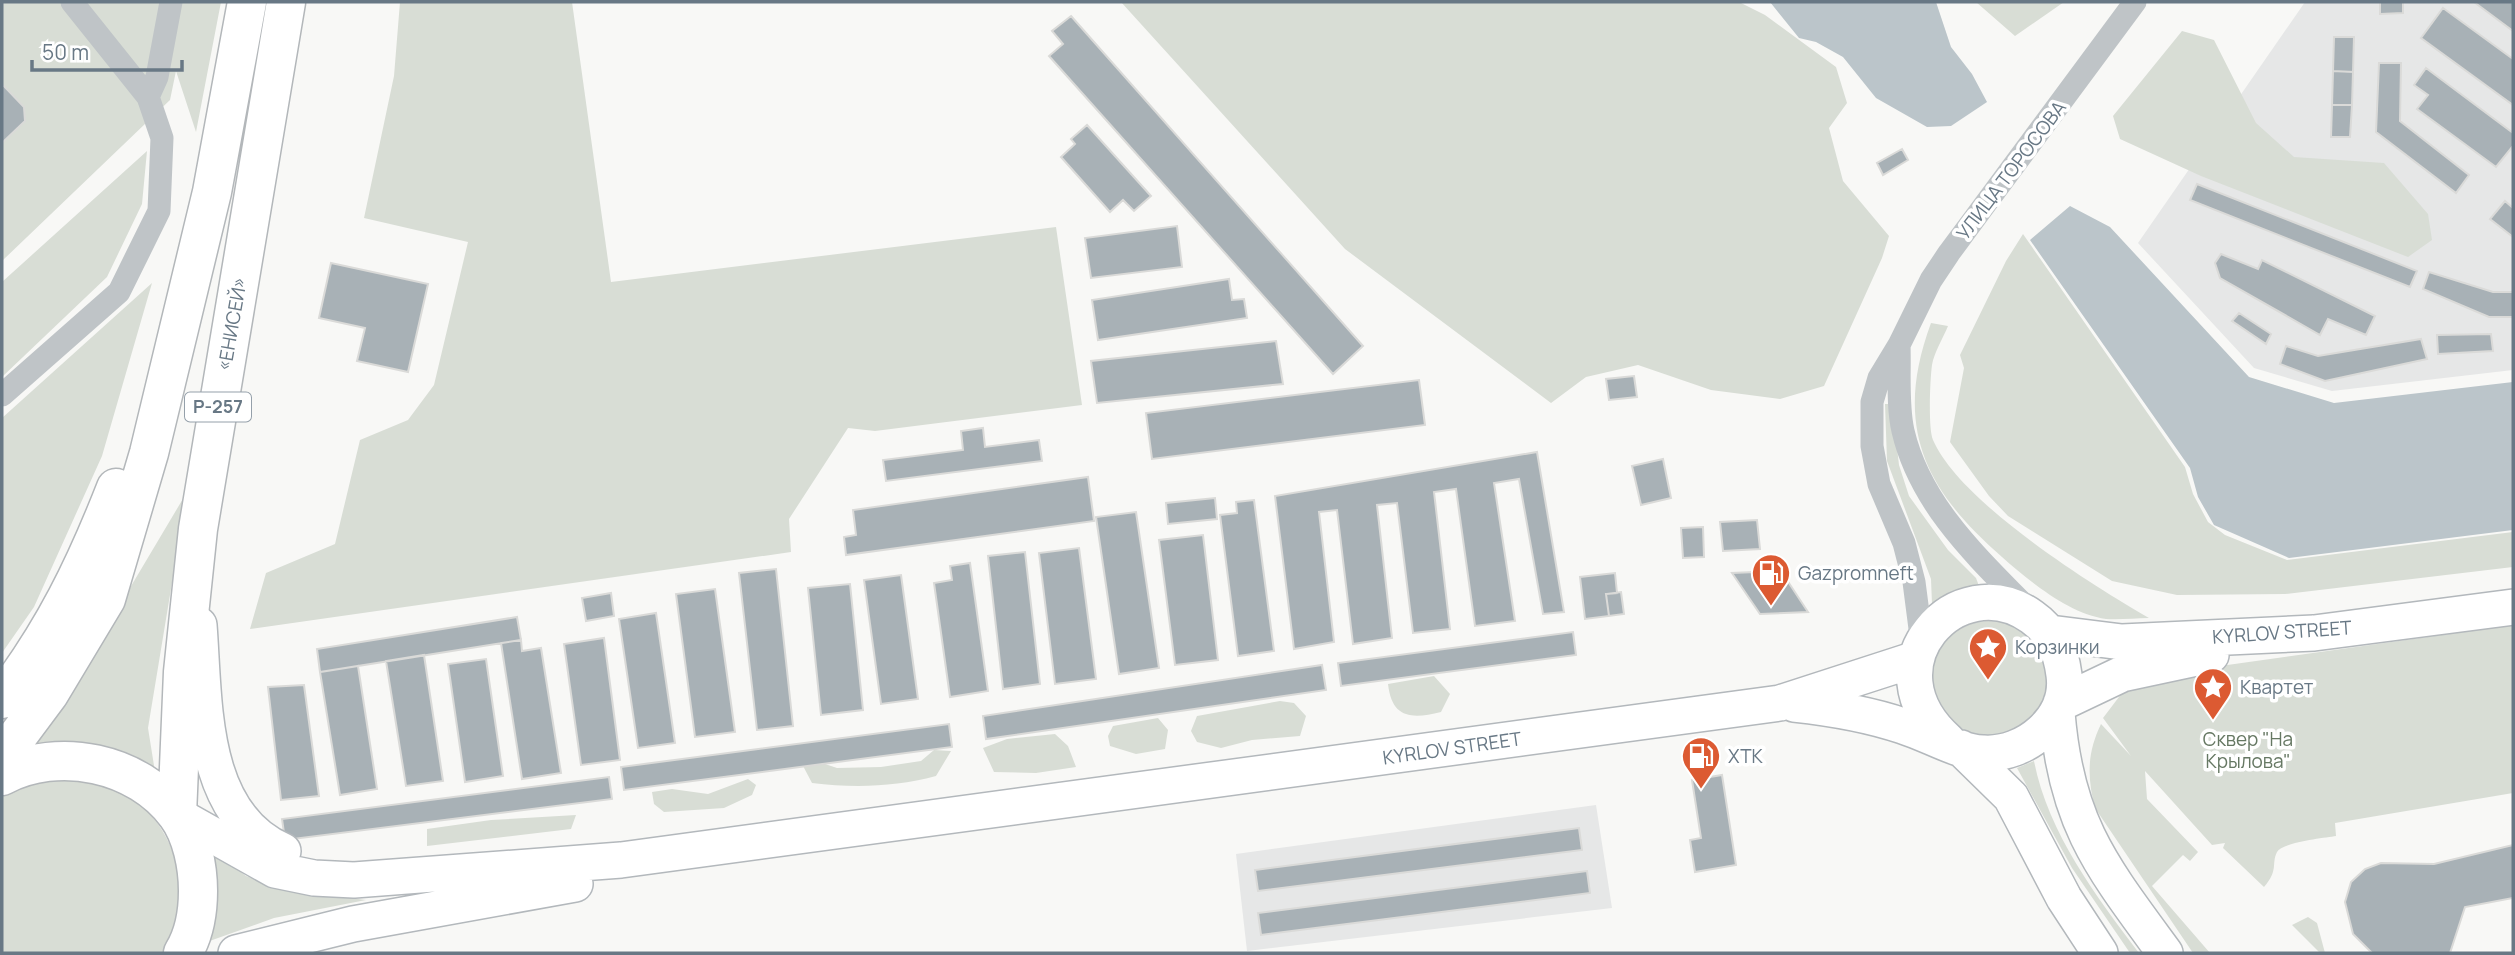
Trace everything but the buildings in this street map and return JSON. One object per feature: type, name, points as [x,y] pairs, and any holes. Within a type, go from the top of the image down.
[{"type":"highway","name":"Р-257","points":[[2,757],[49,694],[106,599],[149,453],[200,245],[247,2]]},
{"type":"highway","name":"«ЕНИСЕЙ»","points":[[177,815],[183,672],[194,572],[215,422],[286,2]]},
{"type":"highway","name":"Р-257","points":[[2,699],[34,657],[86,565],[133,444],[200,245]]},
{"type":"highway","name":"«ЕНИСЕЙ»","points":[[2,776],[36,763],[65,760],[94,763],[122,772],[148,788],[177,815],[188,838],[198,873],[198,908],[189,943],[183,953]]},
{"type":"main road","points":[[194,572],[208,737],[219,779],[245,824],[264,843],[290,854],[333,863],[456,873]]},
{"type":"main road","points":[[2101,953],[2064,898],[2011,797],[1930,726],[1919,705],[1914,682],[1919,651],[1936,625],[1955,611],[1977,604],[2000,603],[2022,610],[2046,629],[2061,655],[2065,679],[2059,708],[2060,754],[2081,827],[2099,863],[2165,953]]},
{"type":"main road","name":"KYRLOV STREET","points":[[2046,629],[2122,642],[2314,633],[2513,607]]},
{"type":"main road","points":[[1780,703],[1839,709],[1901,725],[1983,753],[2015,748],[2043,731],[2059,708],[2131,671],[2314,633]]},
{"type":"main road","name":"KYRLOV STREET","points":[[983,812],[1780,703],[1919,651]]},
{"type":"main road","points":[[177,815],[275,870],[314,878],[354,880],[621,860],[983,812]]},
{"type":"main road","points":[[236,953],[353,923],[850,838],[983,812]]},
{"type":"main road","points":[[303,953],[439,909]]},
{"type":"street","points":[[2,395],[119,292],[159,211],[162,138],[148,97],[72,2]]},
{"type":"street","points":[[148,97],[157,77],[171,2]]},
{"type":"street","name":"УЛИЦА ТОРОСОВА","points":[[1919,651],[1914,582],[1904,543],[1879,484],[1872,446],[1872,402],[1879,378],[1899,345],[1915,308],[1949,253],[2135,2]]},
{"type":"street","points":[[1899,345],[1903,430],[1922,485],[1945,520],[2046,629]]},
{"type":"shaded area","points":[[1770,2],[1936,2],[1951,47],[1972,74],[1987,102],[1951,126],[1927,127],[1876,98],[1843,57],[1816,42],[1799,38]]},
{"type":"shaded area","points":[[2305,2],[2513,2],[2513,370],[2332,391],[2254,368],[2138,243]]},
{"type":"shaded area","points":[[2070,206],[2110,227],[2249,377],[2334,403],[2513,382],[2513,530],[2289,558],[2214,525],[2198,497],[2190,468],[2030,240]]},
{"type":"shaded area","points":[[1596,805],[1612,908],[1247,951],[1236,854]]},
{"type":"green space","points":[[2,2],[221,2],[196,132],[176,71],[170,100],[2,261]]},
{"type":"green space","points":[[400,2],[572,2],[611,282],[1056,227],[1082,405],[875,431],[848,428],[789,519],[791,552],[250,629],[266,573],[335,544],[360,440],[408,420],[434,385],[468,242],[364,218],[394,76]]},
{"type":"green space","points":[[1121,2],[1739,2],[1765,15],[1836,67],[1847,103],[1829,128],[1843,181],[1889,236],[1882,258],[1824,386],[1780,399],[1711,390],[1638,365],[1586,377],[1551,403],[1345,249]]},
{"type":"green space","points":[[1976,2],[2064,2],[2015,36]]},
{"type":"green space","points":[[2182,31],[2214,40],[2256,123],[2294,157],[2384,163],[2428,214],[2432,240],[2408,257],[2201,176],[2120,139],[2113,116]]},
{"type":"green space","points":[[147,151],[142,204],[107,277],[2,377],[2,282]]},
{"type":"green space","points":[[2023,234],[2185,467],[2193,494],[2208,522],[2225,535],[2287,560],[2513,532],[2513,567],[2285,594],[2177,595],[2112,581],[2008,516],[1989,496],[1950,442],[1964,368],[1960,355],[2006,261]]},
{"type":"green space","points":[[152,283],[102,456],[34,607],[2,653],[2,418]]},
{"type":"green space","points":[[1931,323],[1948,326],[1933,360],[1930,426],[1933,440],[1948,464],[1970,489],[2029,540],[2094,585],[2149,618],[2106,619],[2064,604],[2002,557],[1975,532],[1953,506],[1935,480],[1923,453],[1916,424],[1915,393],[1920,360]]},
{"type":"green space","points":[[1885,404],[1892,404],[1899,465],[1909,496],[1948,550],[1976,578],[1979,586],[1951,592],[1932,604],[1931,579],[1887,461]]},
{"type":"green space","points":[[187,492],[148,728],[156,778],[16,755],[71,687]]},
{"type":"green space","points":[[1989,621],[2011,625],[2030,638],[2043,657],[2047,679],[2043,701],[2030,720],[2011,733],[1989,737],[1967,733],[1948,720],[1935,701],[1931,679],[1935,657],[1948,638],[1967,625]]},
{"type":"green space","name":"Сквер \"На Крылова\"","points":[[2513,625],[2513,793],[2335,823],[2336,836],[2304,841],[2277,852],[2272,876],[2264,887],[2223,848],[2225,843],[2212,845],[2145,771],[2147,799],[2198,852],[2190,861],[2183,855],[2152,886],[2210,953],[2193,953],[2095,808],[2090,765],[2093,745],[2101,724],[2131,756],[2103,718],[2125,689],[2149,676]]},
{"type":"green space","points":[[1434,676],[1450,694],[1441,712],[1421,716],[1405,714],[1394,704],[1388,684]]},
{"type":"green space","points":[[1280,701],[1294,703],[1306,716],[1300,736],[1252,740],[1221,748],[1197,742],[1191,731],[1197,716]]},
{"type":"green space","points":[[1158,718],[1168,730],[1165,749],[1136,754],[1110,746],[1108,736],[1113,726]]},
{"type":"green space","points":[[1055,734],[1068,746],[1076,767],[1036,773],[994,772],[983,748],[1007,739]]},
{"type":"green space","points":[[934,750],[951,751],[936,776],[890,784],[843,786],[812,783],[802,764],[819,762],[837,768],[881,767],[921,761]]},
{"type":"green space","points":[[2034,761],[2050,813],[2062,838],[2106,909],[2139,953],[2130,953],[2072,868],[2017,768]]},
{"type":"green space","points":[[59,777],[97,783],[123,793],[148,812],[162,829],[178,870],[180,892],[172,934],[162,953],[2,953],[2,797],[22,786]]},
{"type":"green space","points":[[748,779],[756,785],[752,795],[724,808],[664,812],[654,804],[652,792],[672,789],[708,794]]},
{"type":"green space","points":[[576,815],[571,829],[427,846],[427,829],[491,820]]},
{"type":"green space","points":[[207,846],[246,876],[286,890],[366,900],[274,918],[204,943]]},
{"type":"green space","points":[[2308,917],[2317,923],[2325,953],[2320,953],[2292,925]]},
{"type":"place","name":"Gazpromneft","points":[[1771,607]]},
{"type":"place","name":"Корзинки","points":[[1988,681]]},
{"type":"place","name":"Квартет","points":[[2213,721]]},
{"type":"place","name":"ХТК","points":[[1701,790]]}]
